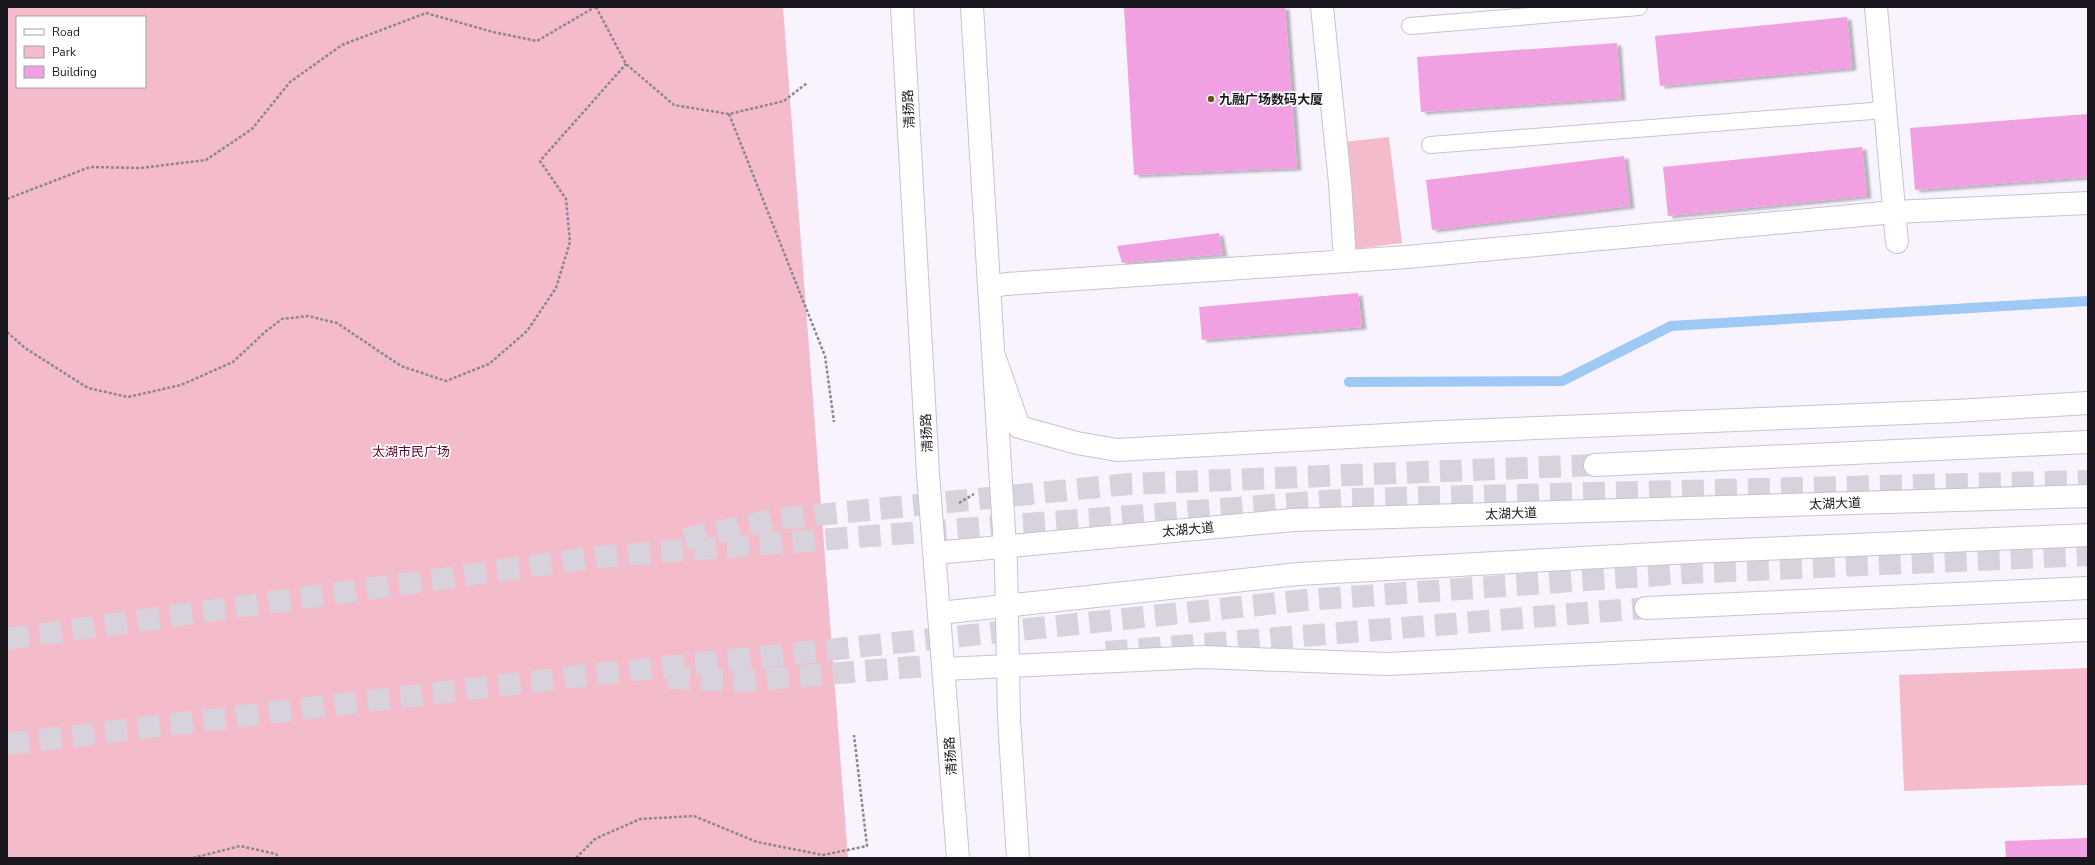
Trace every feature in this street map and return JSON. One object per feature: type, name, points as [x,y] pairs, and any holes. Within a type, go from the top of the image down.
[{"type":"main road","name":"清扬路","points":[[902,7],[928,474],[945,668],[958,858]]},
{"type":"main road","points":[[972,7],[1005,546],[1009,719],[1018,858]]},
{"type":"main road","points":[[1322,7],[1340,175],[1345,261]]},
{"type":"main road","points":[[1876,7],[1897,242]]},
{"type":"main road","points":[[989,287],[1006,284],[1345,261],[1894,212],[2088,202]]},
{"type":"main road","points":[[994,356],[1019,427],[1077,444],[1117,450],[1441,432],[1947,412],[2088,403]]},
{"type":"main road","points":[[1595,466],[2088,442]]},
{"type":"main road","name":"太湖大道","points":[[935,553],[1293,520],[2088,496]]},
{"type":"main road","points":[[940,614],[1298,574],[1690,552],[2088,535]]},
{"type":"main road","points":[[1646,608],[2088,588]]},
{"type":"main road","points":[[945,668],[1202,657],[1387,664],[2088,630]]},
{"type":"lane","points":[[1410,26],[1639,7]]},
{"type":"lane","points":[[1430,145],[1885,110]]},
{"type":"path","points":[[7,199],[90,167],[141,168],[206,160],[252,129],[290,82],[342,45],[426,13],[493,32],[537,41],[596,7],[626,64],[674,105],[729,114],[784,101],[807,83]]},
{"type":"path","points":[[7,332],[25,348],[88,388],[128,396],[181,385],[233,362],[265,332],[282,319],[308,316],[337,323],[401,366],[446,381],[489,364],[527,331],[556,288],[570,242],[566,199],[540,161],[626,64]]},
{"type":"path","points":[[729,114],[825,356],[834,422]]},
{"type":"path","points":[[576,858],[595,839],[640,819],[694,816],[757,842],[823,855],[867,846],[854,735]]},
{"type":"path","points":[[193,858],[240,846],[276,854],[279,858]]},
{"type":"green space","name":"太湖市民广场","points":[[7,7],[783,7],[848,858],[7,858]]},
{"type":"green space","points":[[1389,137],[1402,243],[1355,249],[1343,142]]},
{"type":"green space","points":[[2088,668],[2088,785],[1904,791],[1899,675]]},
{"type":"building","name":"九融广场数码大厦","points":[[1124,7],[1285,7],[1297,168],[1134,175]]},
{"type":"building","points":[[1847,17],[1852,68],[1660,86],[1655,36]]},
{"type":"building","points":[[1617,43],[1621,98],[1421,112],[1417,57]]},
{"type":"building","points":[[2088,114],[2088,177],[1915,190],[1910,128]]},
{"type":"building","points":[[1862,147],[1867,196],[1668,216],[1663,167]]},
{"type":"building","points":[[1624,156],[1630,206],[1432,230],[1426,180]]},
{"type":"building","points":[[1219,233],[1223,254],[1122,263],[1117,246]]},
{"type":"building","points":[[1358,293],[1362,327],[1202,340],[1199,307]]},
{"type":"building","points":[[2088,838],[2088,858],[2006,858],[2005,841]]},
{"type":"waterway","points":[[1349,382],[1562,381],[1671,326],[2088,301]]},
{"type":"tunnel","points":[[685,539],[777,519],[1129,484],[1595,465]]},
{"type":"tunnel","points":[[7,639],[597,557],[1351,499],[2088,481]]},
{"type":"tunnel","points":[[7,744],[588,675],[1306,600],[1686,573],[2088,555]]},
{"type":"tunnel","points":[[1106,652],[1646,608]]},
{"type":"tunnel","points":[[668,678],[743,681],[962,663]]},
{"type":"place","name":"九融广场数码大厦","points":[[1211,99]]}]
